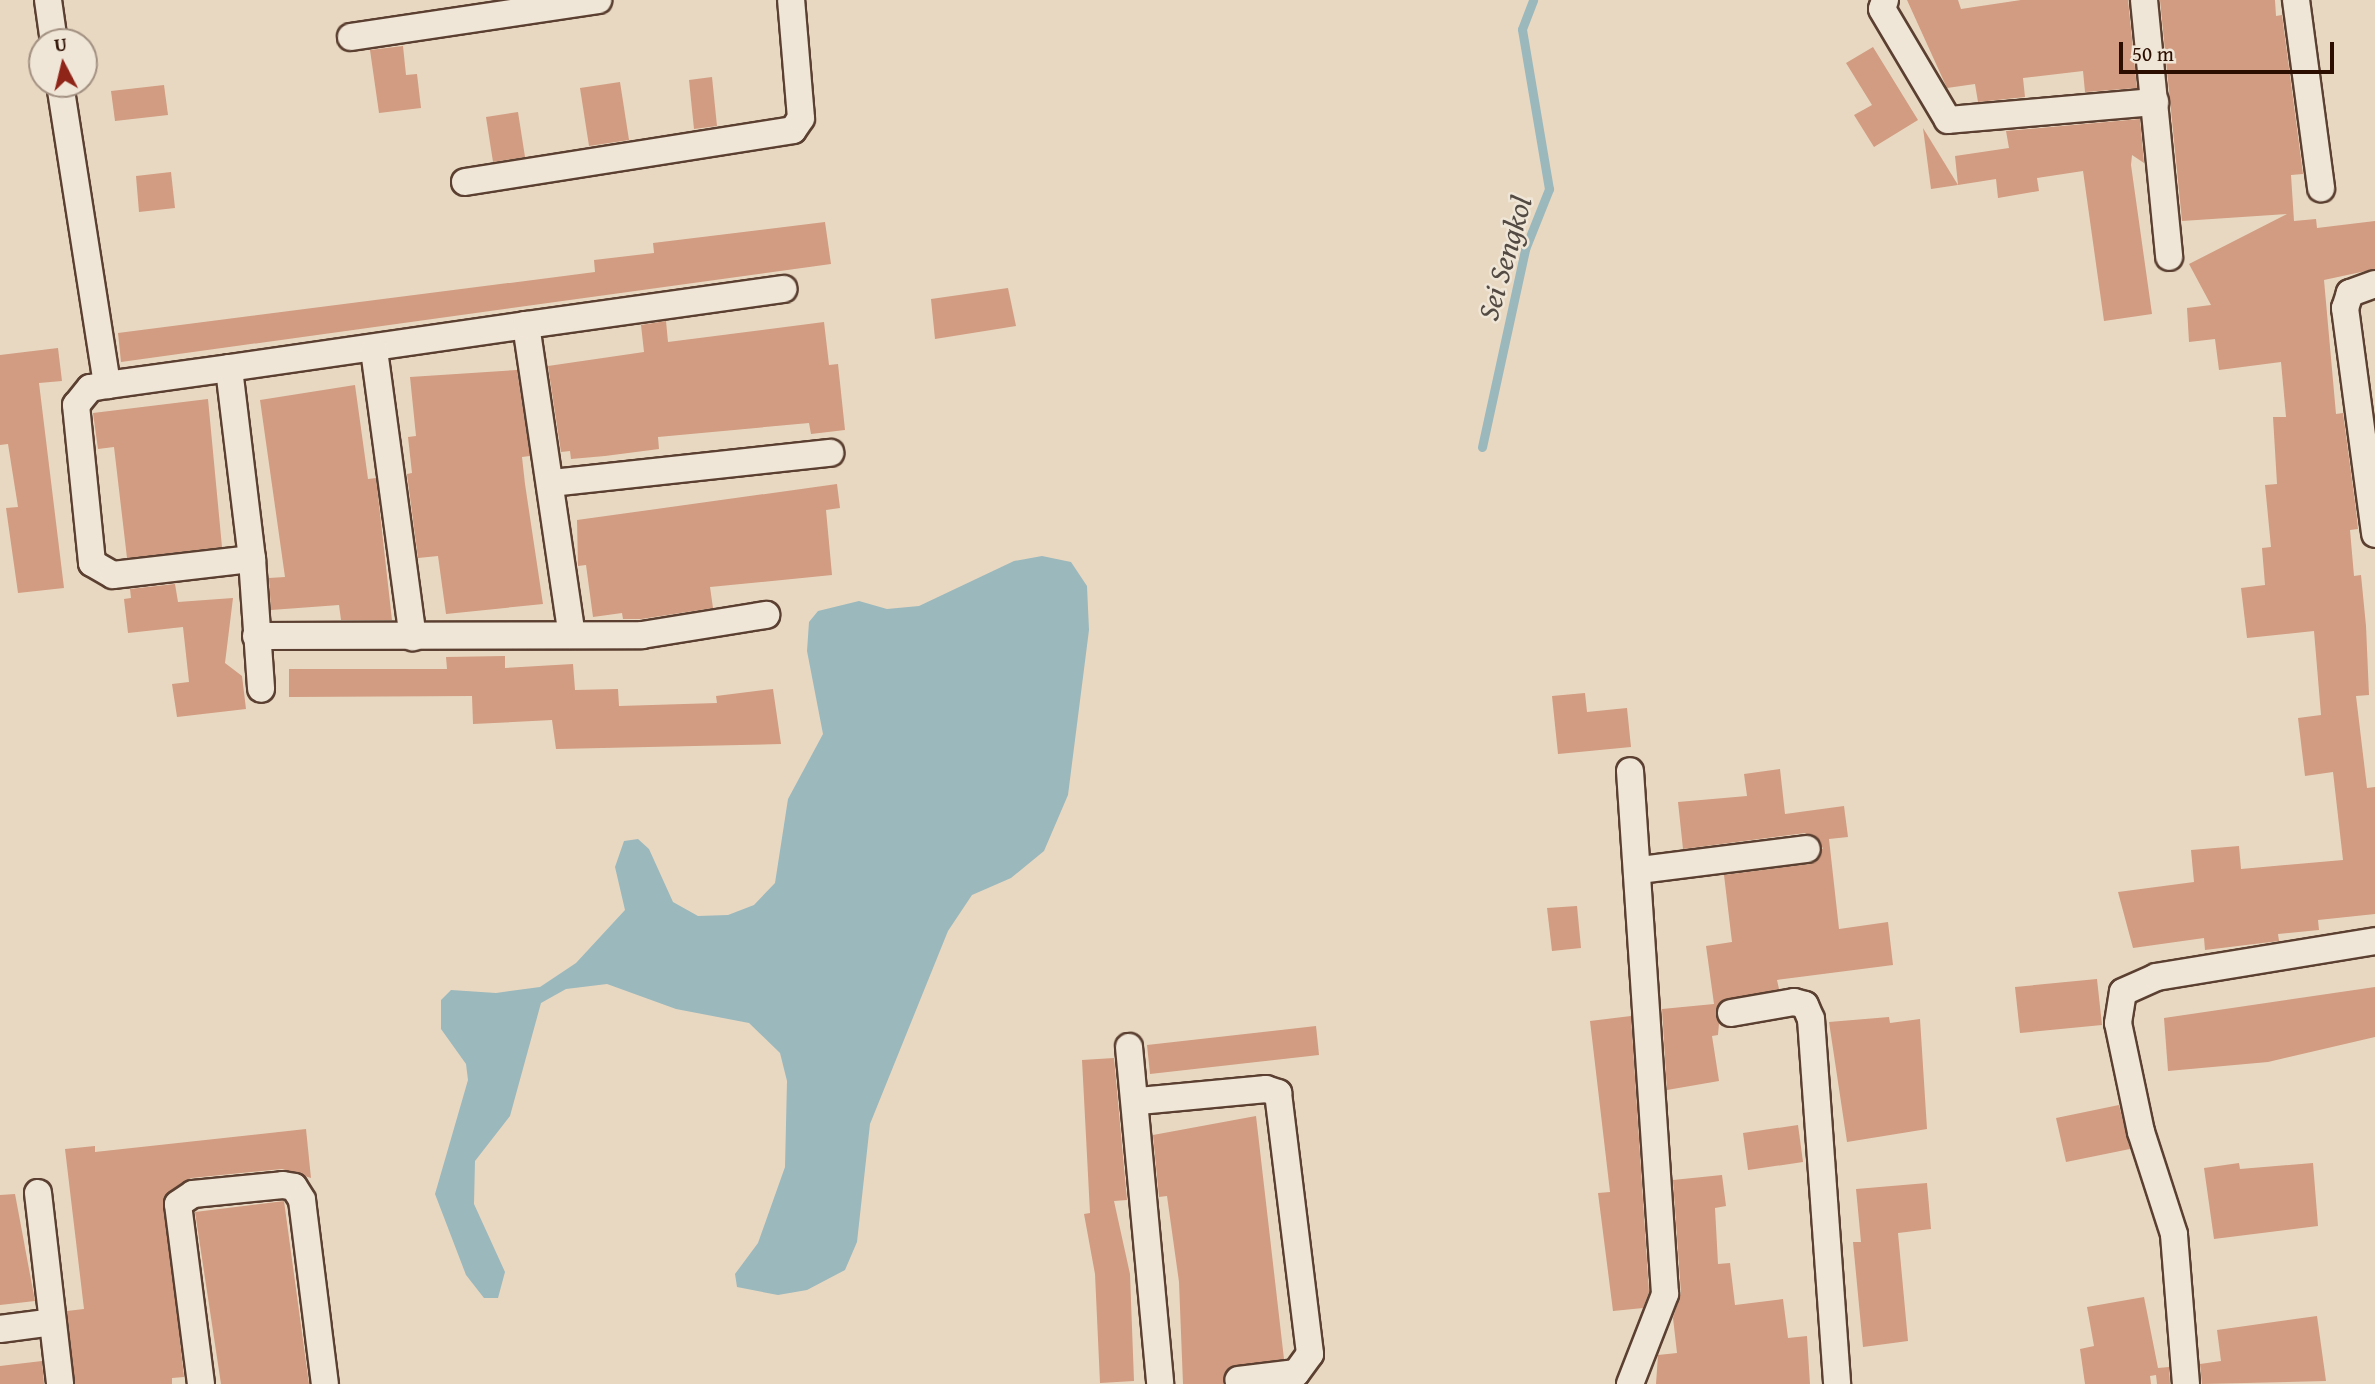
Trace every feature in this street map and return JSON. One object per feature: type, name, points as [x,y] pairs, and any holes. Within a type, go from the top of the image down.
[{"type":"street","points":[[48,0],[52,28]]},
{"type":"street","points":[[351,37],[598,0]]},
{"type":"street","points":[[464,182],[793,130],[801,118],[791,0]]},
{"type":"street","points":[[1885,0],[1882,9],[1948,120],[2155,102]]},
{"type":"street","points":[[2144,0],[2169,257]]},
{"type":"street","points":[[2297,0],[2321,188]]},
{"type":"street","points":[[62,98],[107,386]]},
{"type":"street","points":[[2375,284],[2350,293],[2345,308],[2366,414],[2375,534]]},
{"type":"street","points":[[252,559],[113,575],[92,563],[76,405],[90,388],[374,350],[783,289]]},
{"type":"street","points":[[526,326],[552,483],[572,635]]},
{"type":"street","points":[[374,350],[413,637]]},
{"type":"street","points":[[229,368],[252,559],[261,689]]},
{"type":"street","points":[[552,483],[830,453]]},
{"type":"street","points":[[256,636],[642,635],[766,615]]},
{"type":"street","points":[[1630,771],[1640,870],[1665,1294],[1630,1384]]},
{"type":"street","points":[[1640,870],[1807,849]]},
{"type":"street","points":[[2186,1384],[2174,1234],[2141,1132],[2118,1023],[2123,992],[2137,982],[2217,965],[2375,941]]},
{"type":"street","points":[[1731,1013],[1794,1002],[1805,1005],[1811,1020],[1837,1384]]},
{"type":"street","points":[[1129,1047],[1139,1101],[1160,1384]]},
{"type":"street","points":[[1139,1101],[1266,1089],[1279,1093],[1310,1354],[1296,1373],[1238,1380]]},
{"type":"street","points":[[201,1384],[178,1204],[193,1194],[283,1185],[294,1188],[302,1200],[325,1384]]},
{"type":"street","points":[[38,1193],[60,1384]]},
{"type":"street","points":[[0,1329],[53,1322]]},
{"type":"water","points":[[1042,556],[1071,562],[1087,586],[1089,630],[1068,795],[1044,851],[1011,878],[972,895],[948,931],[870,1124],[857,1242],[845,1270],[807,1290],[778,1295],[737,1287],[735,1274],[758,1243],[785,1167],[787,1081],[780,1053],[749,1023],[676,1009],[607,984],[566,989],[541,1003],[510,1116],[475,1161],[474,1204],[505,1272],[498,1298],[484,1298],[466,1275],[435,1194],[468,1080],[466,1064],[441,1029],[441,1000],[451,990],[496,993],[540,987],[576,963],[625,910],[615,867],[624,841],[638,839],[649,849],[673,902],[698,916],[728,915],[754,905],[775,883],[788,799],[823,734],[807,651],[809,622],[818,611],[859,601],[887,609],[919,606],[1014,561]]},
{"type":"building","points":[[1907,0],[1958,0],[1961,9],[2021,0],[2128,0],[2137,88],[2085,92],[2083,71],[2023,78],[2025,97],[1978,102],[1975,84],[1947,88]]},
{"type":"building","points":[[2160,0],[2275,0],[2276,16],[2282,15],[2303,174],[2291,175],[2294,221],[2316,219],[2317,228],[2375,221],[2375,269],[2324,280],[2336,414],[2343,413],[2358,529],[2350,530],[2354,576],[2361,575],[2366,626],[2369,695],[2356,696],[2367,788],[2375,787],[2375,914],[2318,920],[2319,930],[2278,934],[2279,941],[2205,950],[2204,938],[2133,948],[2118,892],[2194,882],[2191,850],[2239,846],[2241,869],[2343,860],[2333,772],[2305,776],[2298,718],[2321,715],[2314,631],[2247,638],[2241,588],[2265,585],[2262,548],[2271,547],[2265,485],[2277,484],[2273,417],[2286,417],[2281,362],[2219,370],[2215,339],[2189,342],[2187,308],[2211,305],[2189,264],[2287,214],[2182,221]]},
{"type":"building","points":[[403,46],[406,75],[417,74],[421,108],[379,113],[370,50]]},
{"type":"building","points":[[1873,47],[1918,120],[1874,147],[1854,115],[1872,105],[1846,63]]},
{"type":"building","points":[[712,77],[717,126],[694,129],[689,80]]},
{"type":"building","points":[[620,82],[629,140],[589,146],[580,88]]},
{"type":"building","points":[[164,85],[168,115],[115,121],[111,91]]},
{"type":"building","points":[[518,112],[525,157],[493,162],[486,117]]},
{"type":"building","points":[[2140,119],[2144,163],[2132,155],[2131,165],[2152,314],[2104,321],[2083,171],[2037,178],[2039,191],[1998,198],[1996,179],[1958,185],[1955,156],[2009,148],[2006,131]]},
{"type":"building","points":[[1923,128],[1958,185],[1931,189]]},
{"type":"building","points":[[171,172],[175,208],[139,212],[136,176]]},
{"type":"building","points":[[825,222],[831,264],[121,362],[118,333],[595,272],[594,260],[654,253],[653,243]]},
{"type":"building","points":[[1008,288],[1016,326],[935,339],[931,299]]},
{"type":"building","points":[[666,321],[668,342],[824,322],[829,365],[838,364],[845,430],[811,434],[809,423],[658,437],[659,449],[605,456],[571,459],[570,451],[561,452],[548,366],[644,352],[641,325]]},
{"type":"building","points":[[58,348],[62,381],[39,383],[64,588],[18,593],[6,508],[18,507],[8,444],[0,445],[0,355]]},
{"type":"building","points":[[517,370],[530,456],[522,457],[525,484],[543,604],[446,614],[438,556],[418,558],[407,474],[412,473],[408,437],[416,436],[410,377]]},
{"type":"building","points":[[355,385],[368,479],[376,478],[392,620],[341,620],[339,605],[271,610],[269,578],[285,577],[260,400]]},
{"type":"building","points":[[208,399],[222,547],[127,558],[114,447],[98,449],[93,413]]},
{"type":"building","points":[[837,484],[840,508],[826,510],[832,575],[710,587],[713,608],[641,619],[623,619],[622,613],[593,617],[586,565],[578,566],[577,520]]},
{"type":"building","points":[[175,584],[178,602],[233,598],[225,663],[242,676],[246,709],[177,717],[172,684],[189,682],[183,627],[128,633],[124,599],[131,598],[130,589]]},
{"type":"building","points":[[505,656],[505,668],[573,664],[575,690],[618,689],[619,706],[717,703],[716,696],[773,689],[781,744],[556,749],[552,720],[473,724],[472,696],[289,697],[289,669],[447,669],[446,657]]},
{"type":"building","points":[[1585,693],[1587,712],[1627,708],[1631,747],[1558,754],[1552,696]]},
{"type":"building","points":[[1780,769],[1785,814],[1844,806],[1848,837],[1829,839],[1839,929],[1888,922],[1893,965],[1777,980],[1779,989],[1721,1001],[1718,1035],[1712,1036],[1719,1081],[1667,1090],[1662,1009],[1714,1004],[1706,946],[1732,942],[1724,875],[1810,864],[1823,848],[1805,833],[1683,849],[1678,802],[1747,796],[1744,774]]},
{"type":"building","points":[[1577,906],[1581,948],[1552,951],[1547,908]]},
{"type":"building","points":[[2097,979],[2102,1025],[2020,1033],[2015,987]]},
{"type":"building","points":[[2375,987],[2375,1037],[2268,1062],[2168,1071],[2164,1018]]},
{"type":"building","points":[[1631,1016],[1649,1292],[1643,1308],[1613,1311],[1598,1193],[1610,1192],[1590,1021]]},
{"type":"building","points":[[1889,1017],[1890,1023],[1920,1019],[1927,1129],[1847,1142],[1829,1022]]},
{"type":"building","points":[[1316,1026],[1319,1055],[1150,1074],[1147,1045]]},
{"type":"building","points":[[1114,1058],[1127,1200],[1114,1201],[1130,1274],[1134,1381],[1100,1383],[1095,1274],[1084,1214],[1090,1213],[1082,1060]]},
{"type":"building","points":[[2119,1105],[2130,1149],[2066,1162],[2056,1118]]},
{"type":"building","points":[[1256,1116],[1284,1359],[1229,1367],[1223,1384],[1183,1384],[1179,1282],[1167,1196],[1159,1197],[1153,1135]]},
{"type":"building","points":[[1798,1125],[1803,1162],[1748,1170],[1743,1133]]},
{"type":"building","points":[[306,1129],[311,1178],[282,1169],[191,1178],[164,1197],[184,1377],[172,1378],[172,1384],[75,1384],[67,1311],[84,1309],[65,1149],[95,1146],[95,1152]]},
{"type":"building","points":[[2239,1163],[2240,1169],[2313,1163],[2318,1226],[2214,1239],[2204,1168]]},
{"type":"building","points":[[1722,1175],[1726,1206],[1715,1208],[1718,1264],[1730,1263],[1735,1305],[1783,1299],[1788,1338],[1807,1336],[1810,1384],[1656,1384],[1658,1355],[1677,1353],[1673,1318],[1681,1293],[1673,1180]]},
{"type":"building","points":[[1927,1183],[1931,1229],[1898,1233],[1908,1341],[1863,1347],[1853,1242],[1861,1242],[1856,1189]]},
{"type":"building","points":[[15,1194],[35,1301],[0,1305],[0,1195]]},
{"type":"building","points":[[284,1201],[309,1384],[221,1384],[195,1212]]},
{"type":"building","points":[[2144,1297],[2158,1368],[2169,1367],[2170,1384],[2157,1384],[2156,1375],[2150,1376],[2151,1384],[2085,1384],[2080,1349],[2094,1346],[2087,1307]]},
{"type":"building","points":[[2317,1316],[2326,1381],[2202,1384],[2200,1364],[2221,1361],[2217,1330]]},
{"type":"building","points":[[42,1361],[44,1384],[0,1384],[0,1366]]},
{"type":"waterway","name":"Sei Sengkol","points":[[1482,447],[1525,249],[1549,189],[1522,29],[1533,0]]}]
